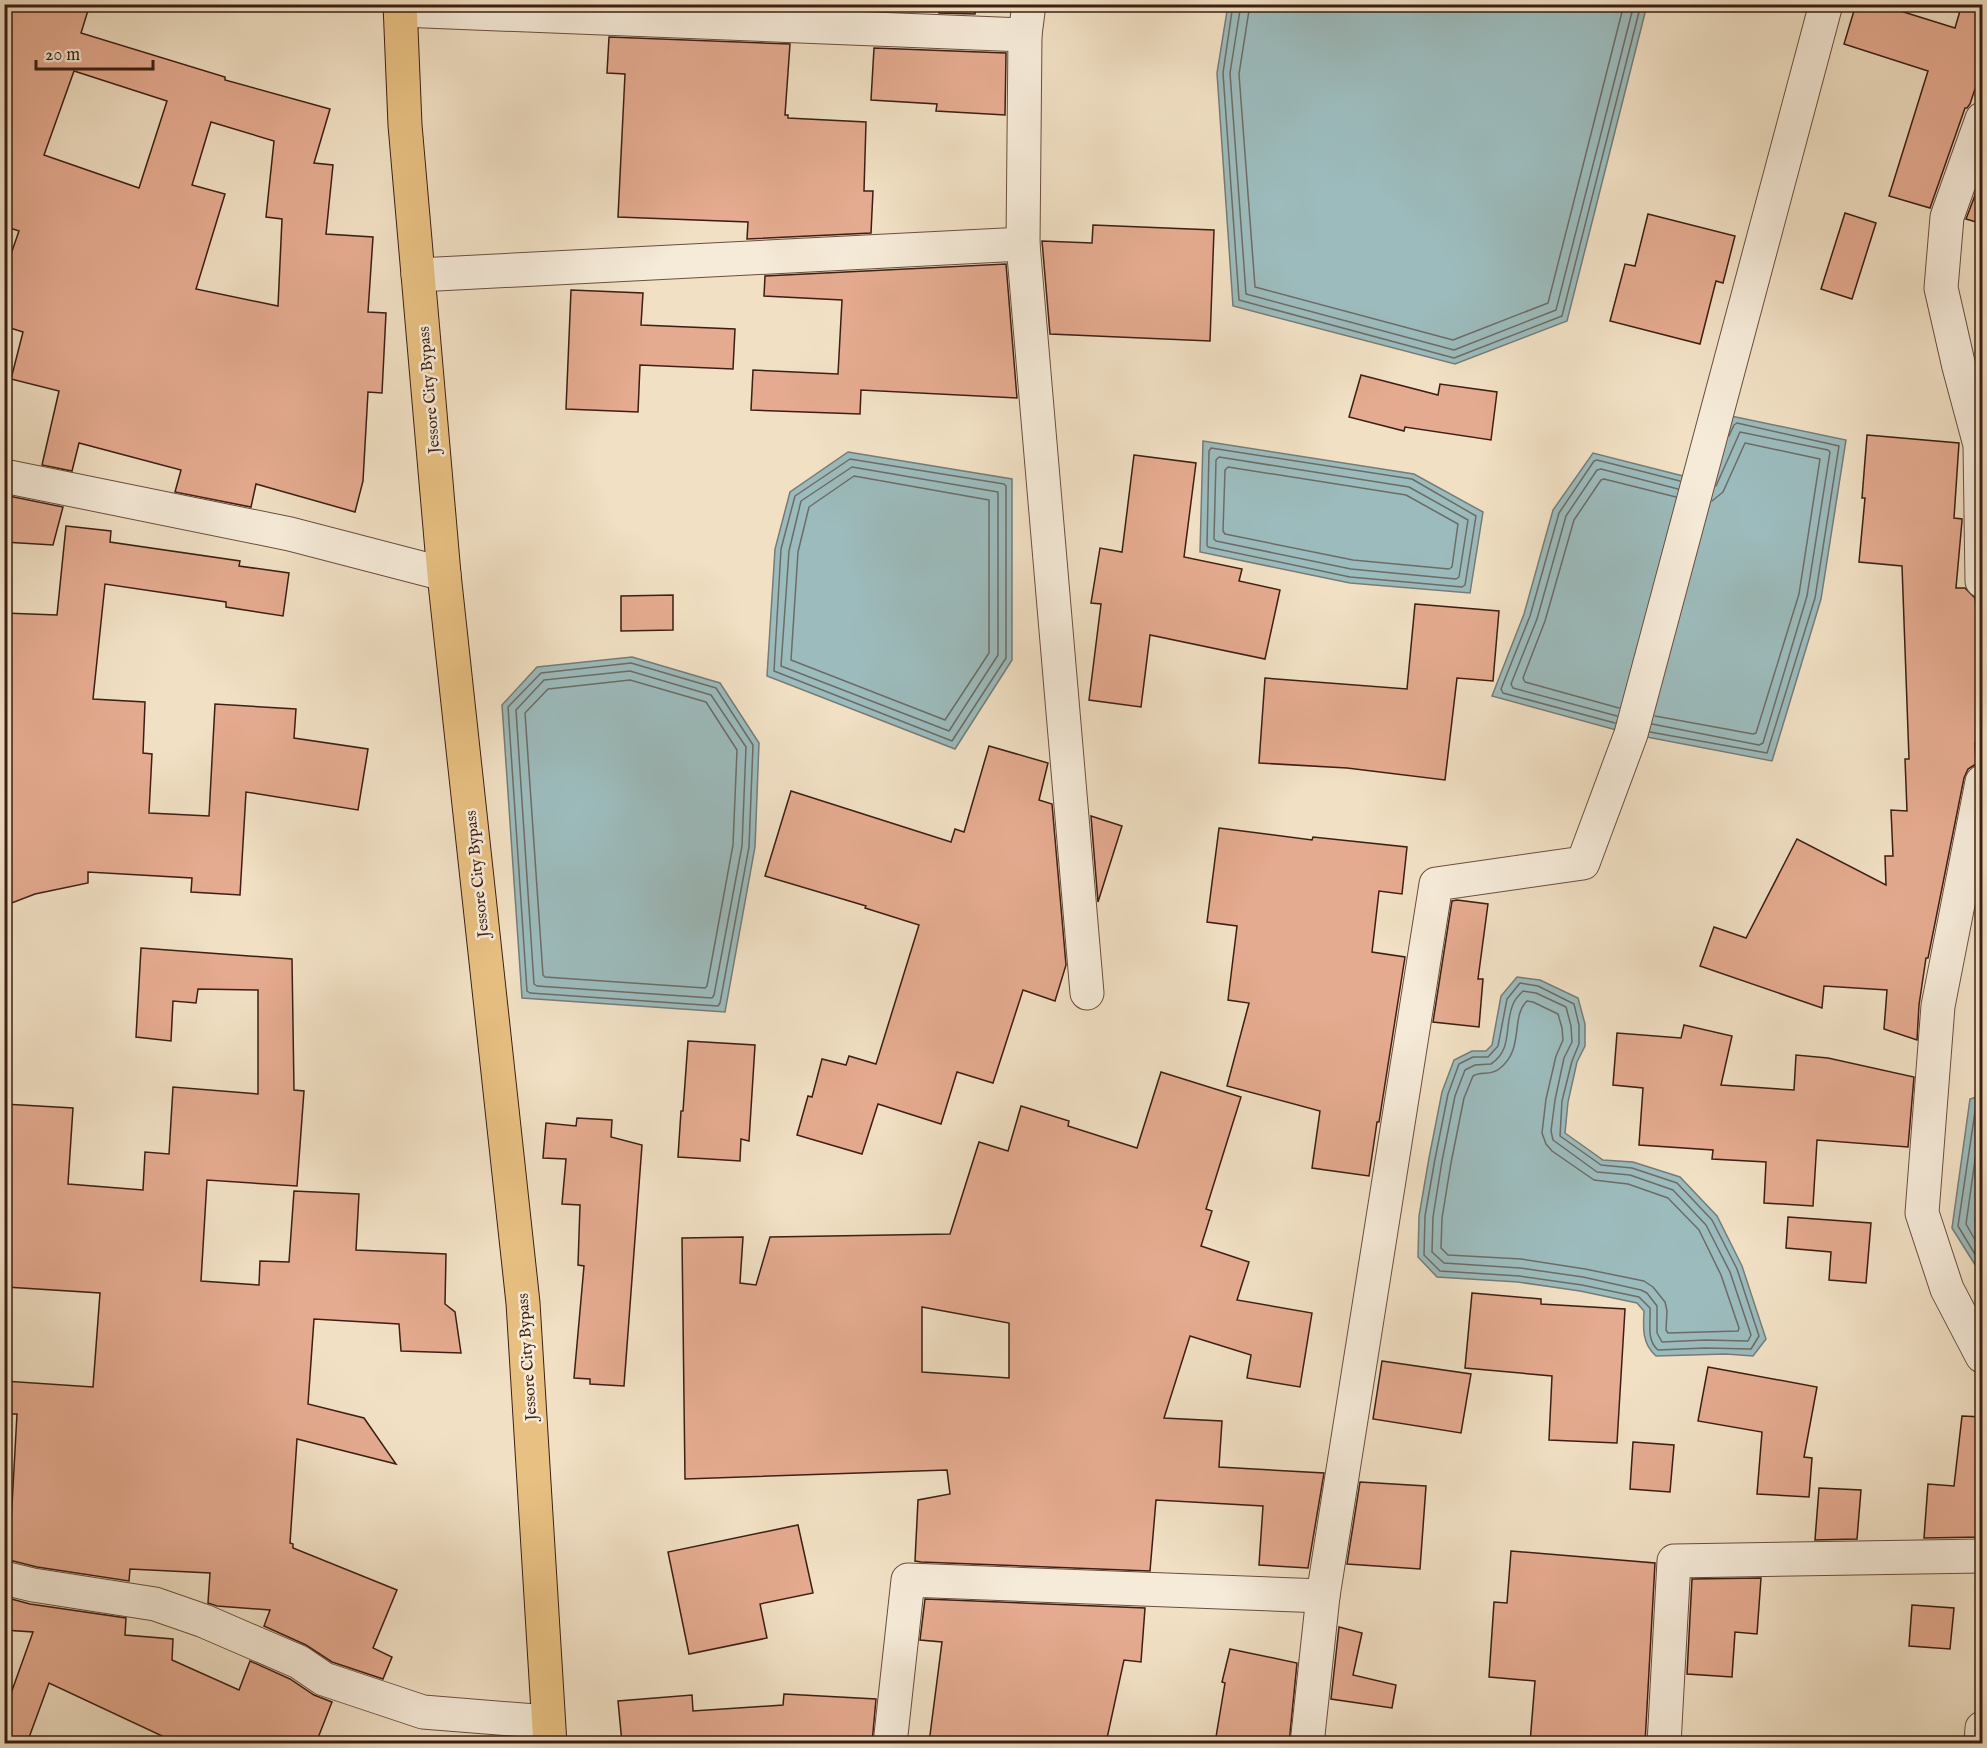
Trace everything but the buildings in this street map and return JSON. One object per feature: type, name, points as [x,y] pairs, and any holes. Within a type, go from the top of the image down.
[{"type":"highway","name":"Jessore City Bypass","points":[[400,7],[405,125],[444,574],[523,1303],[549,1733]]},
{"type":"street","points":[[1307,1743],[1323,1596],[1437,884],[1583,863],[1631,734],[1826,4]]},
{"type":"street","points":[[400,7],[1027,20],[1023,244],[1087,993]]},
{"type":"street","points":[[1983,119],[1947,217],[1941,288],[1980,445],[1983,581]]},
{"type":"street","points":[[418,275],[1023,244]]},
{"type":"street","points":[[4,476],[290,534],[444,574]]},
{"type":"street","points":[[1983,782],[1938,1005],[1922,1213],[1947,1289],[1983,1356]]},
{"type":"street","points":[[1664,1743],[1674,1561],[1983,1556]]},
{"type":"street","points":[[4,1578],[33,1585],[155,1604],[204,1621],[299,1662],[324,1679],[423,1712],[549,1733]]},
{"type":"street","points":[[890,1743],[908,1580],[1323,1596]]},
{"type":"street","points":[[1981,1743],[1983,1728]]},
{"type":"water","points":[[1228,5],[1647,5],[1567,321],[1455,364],[1233,306],[1217,73]]},
{"type":"water","points":[[1731,416],[1846,440],[1821,599],[1772,761],[1631,734],[1492,696],[1524,614],[1553,510],[1593,453],[1703,481]]},
{"type":"water","points":[[1203,441],[1414,474],[1483,512],[1470,593],[1350,583],[1200,552]]},
{"type":"water","points":[[848,452],[1012,479],[1012,660],[955,749],[767,676],[775,549],[790,492]]},
{"type":"water","points":[[632,657],[720,683],[759,743],[755,847],[725,1012],[522,998],[502,705],[537,667]]},
{"type":"water","points":[[1517,977],[1540,980],[1578,998],[1585,1024],[1585,1046],[1577,1062],[1568,1102],[1565,1133],[1603,1160],[1633,1162],[1680,1177],[1717,1216],[1742,1266],[1766,1339],[1753,1356],[1726,1354],[1656,1356],[1646,1341],[1644,1311],[1637,1303],[1580,1291],[1518,1282],[1437,1277],[1418,1257],[1419,1216],[1442,1092],[1454,1060],[1472,1051],[1486,1051],[1492,1045],[1501,996]]},
{"type":"water","points":[[1982,1095],[1982,1272],[1979,1271],[1952,1228],[1970,1099]]}]
